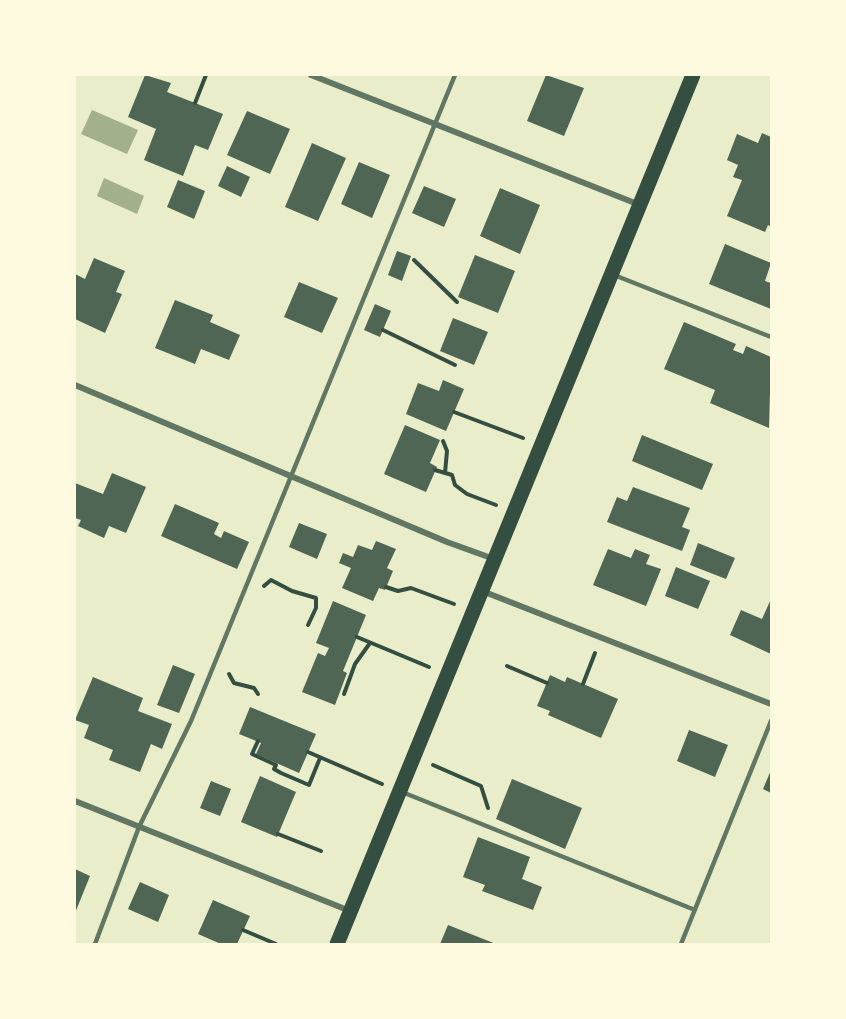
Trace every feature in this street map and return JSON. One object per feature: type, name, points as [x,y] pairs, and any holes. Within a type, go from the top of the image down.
[{"type":"main road","points":[[337,944],[693,75]]},
{"type":"street","points":[[311,75],[640,205]]},
{"type":"street","points":[[75,385],[494,559]]},
{"type":"street","points":[[481,591],[771,704]]},
{"type":"street","points":[[75,801],[350,911]]},
{"type":"lane","points":[[94,944],[139,826],[191,721],[455,75]]},
{"type":"lane","points":[[611,274],[771,337]]},
{"type":"lane","points":[[681,944],[771,721]]},
{"type":"lane","points":[[399,791],[695,910]]},
{"type":"path","points":[[195,103],[206,75]]},
{"type":"path","points":[[414,260],[457,302]]},
{"type":"path","points":[[383,330],[455,365]]},
{"type":"path","points":[[454,412],[541,445]]},
{"type":"path","points":[[443,441],[447,451],[445,473]]},
{"type":"path","points":[[435,470],[452,476],[455,485],[467,494],[513,512]]},
{"type":"path","points":[[260,589],[272,580],[292,591],[316,598],[316,608],[308,625]]},
{"type":"path","points":[[386,587],[398,591],[411,588],[473,612]]},
{"type":"path","points":[[357,638],[447,674]]},
{"type":"path","points":[[583,684],[601,638]]},
{"type":"path","points":[[344,694],[355,664],[370,643]]},
{"type":"path","points":[[507,666],[547,683]]},
{"type":"path","points":[[232,668],[229,676],[234,683],[254,688],[258,694]]},
{"type":"path","points":[[258,741],[252,754],[276,765],[274,769],[281,773],[309,785],[320,758]]},
{"type":"path","points":[[308,752],[399,791]]},
{"type":"path","points":[[413,756],[481,786],[486,807],[492,810]]},
{"type":"path","points":[[281,773],[284,766]]},
{"type":"path","points":[[279,834],[321,851]]},
{"type":"path","points":[[243,930],[276,944]]},
{"type":"shaded area","points":[[92,110],[138,130],[127,154],[81,134]]},
{"type":"shaded area","points":[[104,178],[144,196],[137,214],[97,196]]},
{"type":"building","points":[[145,75],[171,83],[167,92],[223,114],[208,150],[195,145],[183,176],[144,160],[156,129],[128,117]]},
{"type":"building","points":[[546,75],[584,88],[564,136],[527,121]]},
{"type":"building","points":[[247,111],[290,129],[270,174],[227,155]]},
{"type":"building","points":[[762,133],[771,137],[771,227],[768,225],[765,232],[727,216],[742,180],[733,177],[738,165],[727,160],[737,134],[758,143]]},
{"type":"building","points":[[312,143],[346,158],[318,221],[285,207]]},
{"type":"building","points":[[359,162],[390,175],[372,218],[341,204]]},
{"type":"building","points":[[227,166],[250,177],[241,197],[218,186]]},
{"type":"building","points":[[178,180],[205,191],[194,219],[167,207]]},
{"type":"building","points":[[424,186],[456,199],[444,227],[412,213]]},
{"type":"building","points":[[500,188],[540,205],[520,254],[480,236]]},
{"type":"building","points":[[725,244],[771,263],[765,281],[771,283],[771,309],[709,284]]},
{"type":"building","points":[[397,251],[411,256],[402,281],[388,275]]},
{"type":"building","points":[[475,255],[515,271],[498,313],[458,297]]},
{"type":"building","points":[[94,258],[125,271],[116,292],[122,294],[105,333],[75,319],[75,274],[85,279]]},
{"type":"building","points":[[299,282],[338,298],[322,333],[284,317]]},
{"type":"building","points":[[175,300],[213,315],[210,322],[240,335],[229,360],[201,349],[195,364],[155,348]]},
{"type":"building","points":[[375,304],[391,311],[380,337],[364,330]]},
{"type":"building","points":[[453,318],[488,332],[474,365],[440,351]]},
{"type":"building","points":[[684,322],[736,344],[733,350],[743,354],[746,346],[771,357],[769,428],[710,403],[715,390],[664,369]]},
{"type":"building","points":[[443,380],[464,389],[446,431],[406,414],[418,383],[439,391]]},
{"type":"building","points":[[405,425],[440,440],[430,463],[437,467],[426,492],[384,474]]},
{"type":"building","points":[[642,435],[713,464],[702,490],[632,461]]},
{"type":"building","points":[[112,473],[146,487],[126,533],[109,526],[104,538],[78,526],[81,520],[75,518],[75,483],[103,494]]},
{"type":"building","points":[[633,487],[690,508],[682,527],[690,530],[682,551],[607,522],[617,497],[627,501]]},
{"type":"building","points":[[175,504],[219,523],[214,534],[221,538],[224,531],[249,542],[237,569],[161,536]]},
{"type":"building","points":[[299,523],[327,534],[317,559],[289,547]]},
{"type":"building","points":[[376,541],[396,549],[387,568],[393,571],[385,590],[379,588],[373,601],[342,588],[351,568],[339,563],[343,553],[353,557],[358,545],[372,550]]},
{"type":"building","points":[[698,543],[735,558],[726,579],[690,565]]},
{"type":"building","points":[[608,549],[631,558],[635,549],[650,555],[646,564],[661,569],[646,606],[593,585]]},
{"type":"building","points":[[676,567],[710,581],[698,609],[665,596]]},
{"type":"building","points":[[771,599],[771,654],[730,635],[741,610],[762,619]]},
{"type":"building","points":[[333,601],[366,615],[343,671],[347,673],[335,705],[302,692],[318,653],[325,656],[329,648],[316,643]]},
{"type":"building","points":[[173,665],[195,674],[179,713],[157,705]]},
{"type":"building","points":[[550,675],[565,682],[567,677],[618,699],[601,738],[548,715],[550,711],[537,706]]},
{"type":"building","points":[[93,677],[143,698],[138,711],[172,724],[162,749],[151,744],[140,772],[109,760],[113,750],[84,738],[89,725],[75,720]]},
{"type":"building","points":[[250,707],[316,734],[299,773],[256,754],[261,743],[239,734]]},
{"type":"building","points":[[689,730],[728,745],[715,777],[677,761]]},
{"type":"building","points":[[771,770],[771,793],[763,789]]},
{"type":"building","points":[[260,776],[296,792],[277,837],[241,822]]},
{"type":"building","points":[[512,779],[582,808],[565,849],[496,819]]},
{"type":"building","points":[[211,781],[231,789],[220,816],[200,808]]},
{"type":"building","points":[[478,837],[530,857],[522,879],[542,887],[533,910],[482,891],[485,885],[463,877]]},
{"type":"building","points":[[75,869],[90,876],[75,913]]},
{"type":"building","points":[[140,882],[169,895],[158,922],[128,909]]},
{"type":"building","points":[[213,900],[250,916],[237,944],[221,944],[198,934]]},
{"type":"building","points":[[448,925],[496,944],[440,944]]}]
